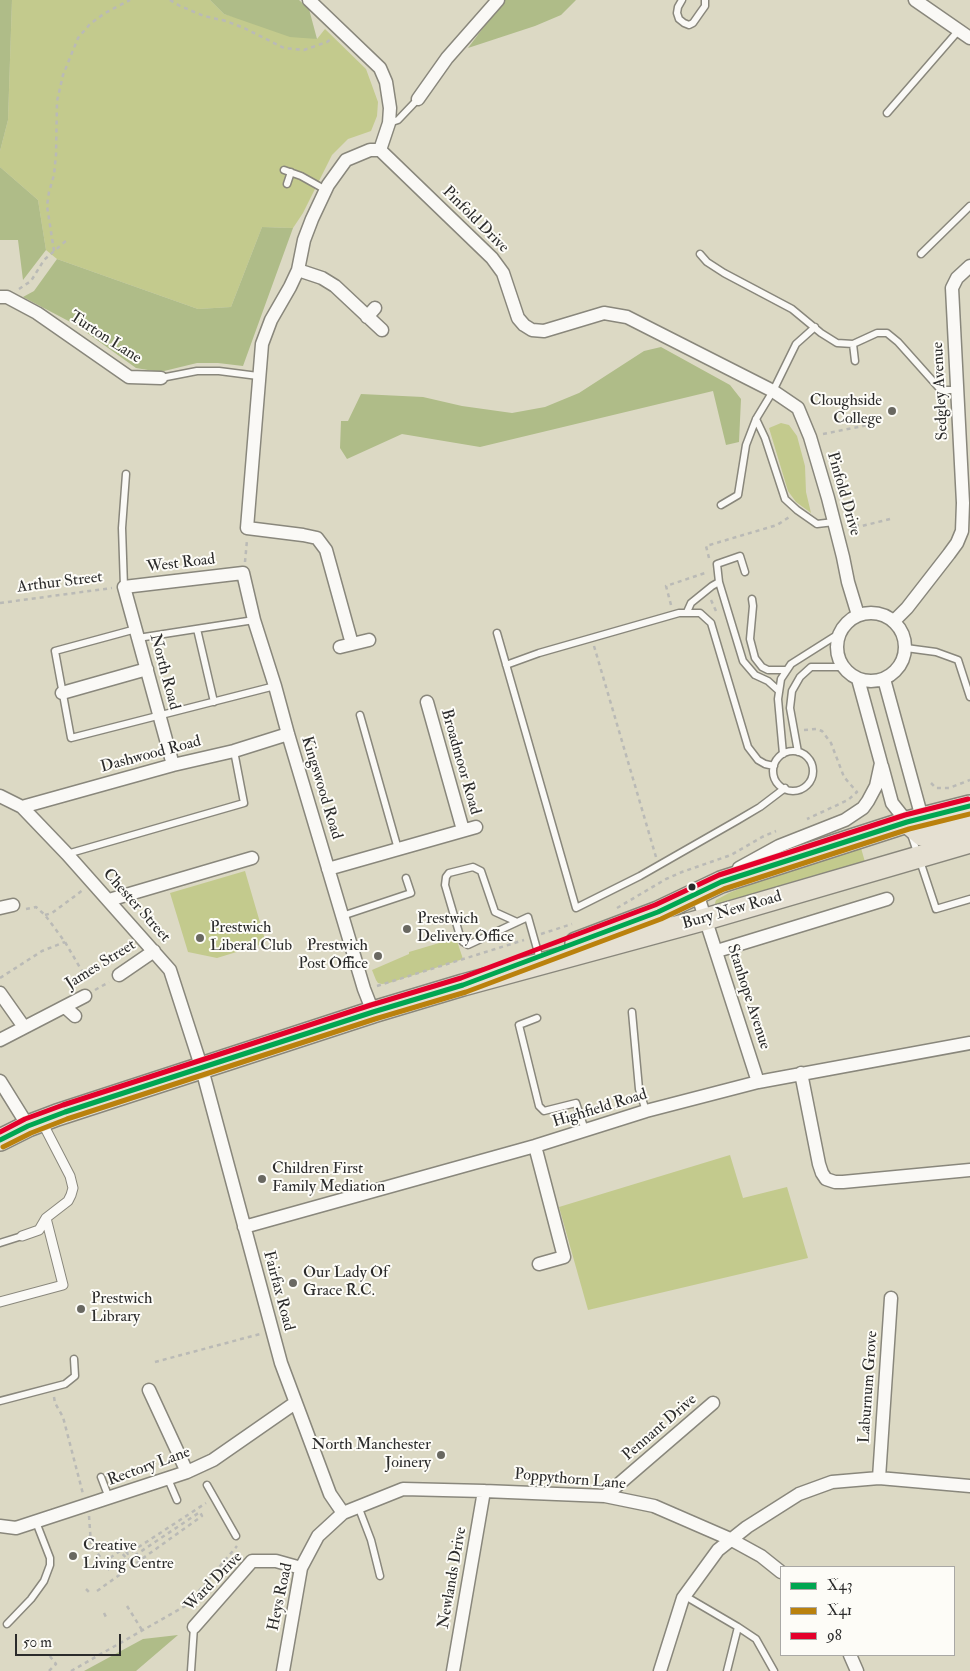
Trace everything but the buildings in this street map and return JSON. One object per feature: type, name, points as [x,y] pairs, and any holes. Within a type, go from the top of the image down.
[{"type":"highway","name":"Bury New Road","points":[[463,985],[658,912],[721,882],[917,825],[970,806]]},
{"type":"highway","points":[[918,857],[917,825],[941,833],[970,825]]},
{"type":"highway","name":"Bury New Road","points":[[0,1140],[35,1124],[373,1012],[463,985],[706,919],[970,842]]},
{"type":"street","points":[[309,0],[380,68],[386,82],[389,98],[388,123],[380,150],[370,150],[346,160],[326,190],[304,240],[298,270],[271,320],[262,344],[247,528],[317,538],[326,550],[346,646],[369,640]]},
{"type":"street","points":[[418,99],[447,58],[498,0]]},
{"type":"street","points":[[915,0],[970,38]]},
{"type":"street","name":"Pinfold Drive","points":[[380,150],[492,258],[503,273],[518,318],[532,330],[544,331],[604,313],[627,317],[773,391],[798,408],[810,437],[858,615]]},
{"type":"street","name":"Sedgley Avenue","points":[[894,621],[907,608],[957,543],[966,523],[952,288],[957,278],[970,266]]},
{"type":"street","points":[[298,270],[322,278],[335,286],[371,313],[382,330]]},
{"type":"street","name":"Turton Lane","points":[[4,297],[37,312],[129,377],[160,378]]},
{"type":"street","name":"West Road","points":[[124,587],[243,573]]},
{"type":"street","name":"Kingswood Road","points":[[243,573],[254,620],[364,989],[373,1012]]},
{"type":"street","name":"North Road","points":[[124,587],[173,765]]},
{"type":"street","points":[[877,613],[886,616],[894,621],[902,633],[906,648],[904,658],[899,667],[884,679],[867,681],[858,679],[844,667],[838,657],[837,645],[840,633],[858,615],[877,613]]},
{"type":"street","points":[[62,693],[147,669]]},
{"type":"street","points":[[858,679],[892,803],[917,825]]},
{"type":"street","points":[[884,679],[917,825]]},
{"type":"street","name":"Broadmoor Road","points":[[427,702],[438,720],[463,830]]},
{"type":"street","name":"Dashwood Road","points":[[22,807],[173,765],[234,751],[288,734]]},
{"type":"street","points":[[721,882],[736,870],[779,846],[845,820],[863,808],[876,786],[881,763]]},
{"type":"street","name":"Chester Street","points":[[0,796],[22,807],[109,900],[170,970],[202,1069]]},
{"type":"street","name":"Broadmoor Road","points":[[328,869],[476,827]]},
{"type":"street","points":[[109,900],[252,858]]},
{"type":"street","name":"Stanhope Avenue","points":[[697,893],[717,950],[758,1082]]},
{"type":"street","points":[[717,950],[887,899]]},
{"type":"street","points":[[0,908],[13,905]]},
{"type":"street","name":"James Street","points":[[119,975],[154,951]]},
{"type":"street","points":[[0,994],[24,1027]]},
{"type":"street","name":"James Street","points":[[0,1040],[89,994]]},
{"type":"street","name":"James Street","points":[[65,1007],[74,1016]]},
{"type":"street","name":"Highfield Road","points":[[244,1227],[535,1146],[646,1111],[758,1082],[970,1043]]},
{"type":"street","name":"Fairfax Road","points":[[202,1069],[280,1363],[330,1494],[343,1513]]},
{"type":"street","points":[[801,1073],[819,1164],[826,1179],[834,1182],[843,1182],[970,1170]]},
{"type":"street","points":[[0,1081],[35,1124],[70,1176],[73,1188],[68,1201],[46,1218],[39,1230],[22,1236]]},
{"type":"street","points":[[535,1146],[564,1257],[539,1264]]},
{"type":"street","points":[[0,1302],[63,1285],[46,1218]]},
{"type":"street","name":"Laburnum Grove","points":[[879,1478],[891,1298]]},
{"type":"street","points":[[149,1390],[187,1472]]},
{"type":"street","name":"Rectory Lane","points":[[0,1526],[16,1528],[187,1472],[214,1460],[295,1403]]},
{"type":"street","name":"Pennant Drive","points":[[605,1496],[713,1403]]},
{"type":"street","points":[[660,1671],[685,1596],[718,1550],[730,1539],[799,1494],[832,1482],[879,1478],[970,1486]]},
{"type":"street","name":"Poppythorn Lane","points":[[343,1513],[403,1489],[605,1496],[654,1506],[730,1539],[761,1556],[780,1571]]},
{"type":"street","name":"Newlands Drive","points":[[454,1671],[484,1491]]},
{"type":"street","name":"Heys Road","points":[[282,1671],[301,1568],[318,1536],[343,1513]]},
{"type":"street","name":"Ward Drive","points":[[194,1627],[252,1561],[276,1561],[301,1568]]},
{"type":"street","points":[[850,1656],[857,1671]]},
{"type":"lane","points":[[682,0],[677,13],[679,19],[689,25],[693,23],[705,6],[705,0]]},
{"type":"lane","points":[[887,114],[959,30]]},
{"type":"lane","points":[[388,123],[398,120],[418,99]]},
{"type":"lane","points":[[287,184],[288,171],[326,190]]},
{"type":"lane","points":[[921,254],[970,206]]},
{"type":"lane","points":[[700,254],[724,273],[792,309],[837,343],[853,344],[877,333],[887,333],[898,342],[940,389],[957,390]]},
{"type":"lane","points":[[721,505],[738,496],[746,446],[756,419],[773,391],[796,344],[815,327]]},
{"type":"lane","points":[[853,344],[855,361]]},
{"type":"lane","name":"Turton Lane","points":[[160,378],[197,371],[219,371],[258,376]]},
{"type":"lane","points":[[756,419],[765,438],[785,499],[817,524],[834,522]]},
{"type":"lane","points":[[124,587],[122,528],[126,474]]},
{"type":"lane","points":[[744,572],[740,556],[713,563],[743,661],[747,668],[755,675],[768,681],[779,691]]},
{"type":"lane","points":[[687,612],[691,603],[719,582]]},
{"type":"lane","points":[[752,599],[750,639],[755,658],[762,667],[768,670],[787,670]]},
{"type":"lane","points":[[506,665],[538,653],[687,612],[700,613],[711,623],[748,747],[758,760],[774,766]]},
{"type":"lane","points":[[254,620],[197,629],[137,633],[54,651],[71,738],[275,686]]},
{"type":"lane","points":[[197,629],[214,702]]},
{"type":"lane","points":[[497,633],[576,908],[607,893],[760,808],[785,788]]},
{"type":"lane","points":[[783,754],[778,708],[781,679],[791,664],[840,633]]},
{"type":"lane","points":[[906,648],[936,652],[958,660],[970,697]]},
{"type":"lane","points":[[798,752],[790,708],[792,691],[800,677],[811,667],[844,667]]},
{"type":"lane","points":[[360,715],[398,849]]},
{"type":"lane","points":[[67,854],[244,803],[234,751]]},
{"type":"lane","points":[[798,752],[805,755],[810,761],[813,768],[812,776],[803,788],[795,790],[785,788],[776,781],[773,773],[774,766],[778,758],[783,754],[798,752]]},
{"type":"lane","points":[[918,857],[936,908],[970,899]]},
{"type":"lane","points":[[517,922],[495,912],[481,871],[473,867],[449,873],[446,877],[445,884],[463,942],[468,944],[517,922],[528,917],[539,956]]},
{"type":"lane","points":[[342,916],[411,893],[406,878]]},
{"type":"lane","points":[[632,1012],[639,1089],[646,1111]]},
{"type":"lane","points":[[537,1018],[519,1025],[540,1106],[544,1112],[576,1103],[585,1130]]},
{"type":"lane","points":[[0,1243],[22,1236]]},
{"type":"lane","points":[[0,1401],[66,1384],[75,1376],[74,1359]]},
{"type":"lane","points":[[101,1477],[109,1498]]},
{"type":"lane","points":[[168,1478],[177,1500]]},
{"type":"lane","points":[[207,1485],[238,1539]]},
{"type":"lane","points":[[358,1506],[371,1540],[380,1576]]},
{"type":"lane","points":[[7,1624],[31,1599],[48,1572],[50,1558],[36,1522]]},
{"type":"lane","points":[[685,1596],[756,1639],[774,1671]]},
{"type":"lane","name":"Ward Drive","points":[[191,1671],[194,1627]]},
{"type":"lane","points":[[727,1671],[738,1627]]},
{"type":"path","points":[[54,251],[47,206],[54,175],[57,101],[63,75],[78,38],[90,24],[105,13],[130,0]]},
{"type":"path","points":[[170,0],[204,16],[226,21],[244,28],[284,48],[304,50],[327,42],[341,31]]},
{"type":"path","points":[[4,297],[31,282],[44,260],[68,239]]},
{"type":"path","points":[[810,437],[868,425]]},
{"type":"path","points":[[713,563],[706,546],[777,526],[798,511]]},
{"type":"path","points":[[834,522],[862,526],[890,519]]},
{"type":"path","points":[[243,573],[247,528]]},
{"type":"path","points":[[672,608],[666,586],[712,571]]},
{"type":"path","name":"Arthur Street","points":[[0,603],[124,587]]},
{"type":"path","points":[[592,638],[658,865]]},
{"type":"path","points":[[931,783],[936,788],[949,788],[970,780]]},
{"type":"path","points":[[45,915],[52,913],[94,884]]},
{"type":"path","points":[[13,905],[20,914],[26,909],[36,907],[45,915],[65,942],[89,994]]},
{"type":"path","points":[[0,978],[42,951],[65,942]]},
{"type":"path","name":"James Street","points":[[89,994],[119,975]]},
{"type":"path","points":[[155,1362],[272,1331]]},
{"type":"path","points":[[52,1388],[55,1403],[63,1418],[84,1496]]},
{"type":"path","points":[[104,1562],[124,1548],[128,1554],[213,1498]]},
{"type":"path","points":[[96,1590],[202,1516],[200,1512],[128,1560],[120,1550]]},
{"type":"path","points":[[90,1518],[91,1544],[110,1571]]},
{"type":"path","points":[[71,1671],[187,1606],[238,1539]]},
{"type":"path","points":[[86,1588],[89,1592]]},
{"type":"path","points":[[127,1606],[142,1630]]},
{"type":"path","points":[[104,1613],[106,1617]]},
{"type":"path","points":[[49,1655],[56,1664],[49,1671]]},
{"type":"green space","points":[[0,0],[12,0],[8,120],[0,151]]},
{"type":"green space","points":[[12,0],[210,0],[224,14],[317,39],[325,29],[366,69],[378,102],[377,116],[371,131],[348,139],[332,155],[303,213],[293,228],[262,227],[231,307],[198,309],[57,259],[46,250],[38,200],[0,167],[0,151],[8,120]]},
{"type":"green space","points":[[210,0],[299,0],[309,9],[317,39],[290,37],[224,14]]},
{"type":"green space","points":[[504,0],[576,0],[561,15],[535,26],[468,48]]},
{"type":"green space","points":[[0,167],[38,200],[46,250],[23,280],[18,240],[0,240]]},
{"type":"green space","points":[[262,227],[293,228],[243,366],[197,363],[160,372],[136,368],[76,325],[23,297],[34,291],[57,259],[198,309],[231,307]]},
{"type":"green space","points":[[661,347],[730,385],[741,399],[739,442],[726,445],[713,391],[480,447],[402,434],[347,459],[340,448],[341,421],[348,421],[361,394],[423,397],[462,406],[512,413],[545,407],[579,393],[644,351]]},
{"type":"green space","points":[[781,423],[789,425],[797,436],[805,466],[806,492],[811,513],[796,502],[788,491],[769,428]]},
{"type":"green space","points":[[861,848],[865,862],[714,906],[716,900],[729,893],[768,877]]},
{"type":"green space","points":[[245,871],[266,943],[217,958],[188,952],[170,893]]},
{"type":"green space","points":[[456,938],[463,959],[389,983],[382,984],[376,980],[372,970],[409,954],[409,952]]},
{"type":"green space","points":[[730,1155],[743,1198],[787,1187],[808,1258],[588,1310],[559,1207]]},
{"type":"green space","points":[[178,1635],[136,1671],[84,1671],[143,1639]]},
{"type":"transit line","name":"98","points":[[0,1132],[25,1119],[63,1105],[371,1005],[461,978],[655,905],[719,875],[905,815],[968,799]]},
{"type":"transit line","name":"X43","points":[[0,1140],[28,1126],[65,1112],[373,1012],[463,985],[658,912],[721,882],[907,822],[970,806]]},
{"type":"transit line","name":"X41","points":[[3,1147],[31,1133],[67,1119],[375,1019],[466,992],[661,919],[724,889],[909,829],[970,814]]},
{"type":"place","name":"Cloughside College","points":[[892,411]]},
{"type":"place","name":"Prestwich Delivery Office","points":[[407,929]]},
{"type":"place","name":"Prestwich Liberal Club","points":[[200,938]]},
{"type":"place","name":"Prestwich Post Office","points":[[378,956]]},
{"type":"place","name":"Children First Family Mediation","points":[[262,1179]]},
{"type":"place","name":"Our Lady Of Grace R.C.","points":[[293,1283]]},
{"type":"place","name":"Prestwich Library","points":[[81,1309]]},
{"type":"place","name":"North Manchester Joinery","points":[[441,1455]]},
{"type":"place","name":"Creative Living Centre","points":[[73,1556]]}]
